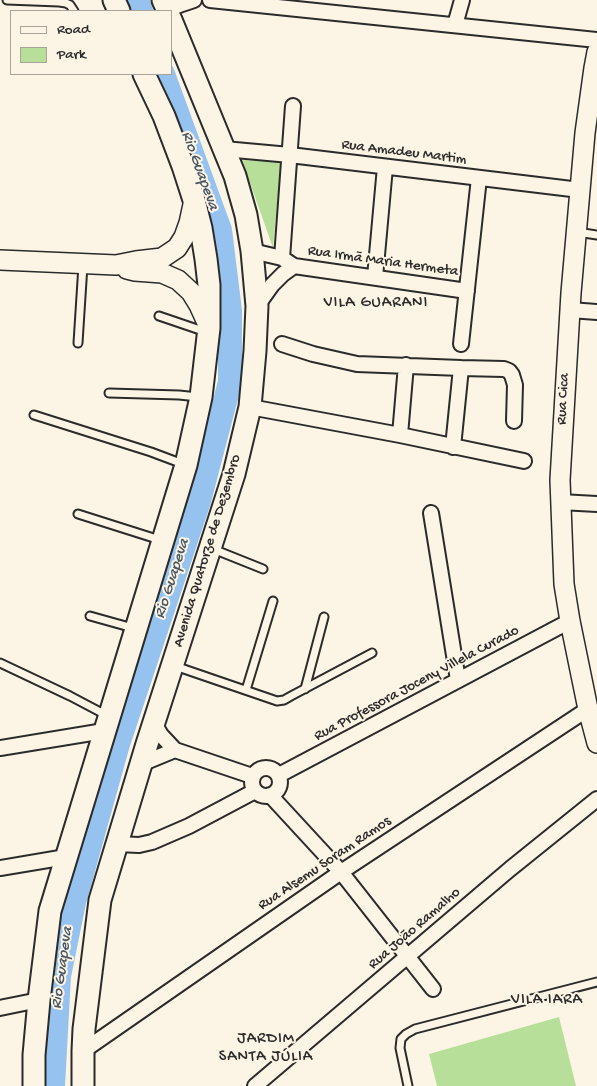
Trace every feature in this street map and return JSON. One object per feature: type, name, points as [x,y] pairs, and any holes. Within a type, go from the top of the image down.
[{"type":"main road","name":"Avenida Quatorze de Dezembro","points":[[83,1086],[86,1010],[100,900],[141,764],[234,474],[250,408],[255,351],[257,306],[252,250],[240,191],[172,22]]},
{"type":"main road","points":[[34,1086],[34,1055],[39,1000],[50,911],[186,465],[201,397],[209,330],[209,285],[206,259],[194,200],[170,133],[144,75]]},
{"type":"street","points":[[167,10],[194,0]]},
{"type":"street","points":[[210,0],[304,5],[455,25],[597,40]]},
{"type":"street","points":[[455,25],[462,0]]},
{"type":"street","name":"Rua Cica","points":[[596,737],[588,708],[564,584],[560,480],[576,232],[585,133],[594,89],[597,52]]},
{"type":"street","points":[[282,258],[293,106]]},
{"type":"street","name":"Rua Amadeu Martim","points":[[224,149],[290,155],[580,190]]},
{"type":"street","points":[[375,277],[385,167]]},
{"type":"street","points":[[461,344],[479,178]]},
{"type":"street","points":[[116,266],[162,258],[177,248],[184,237],[189,223],[194,200]]},
{"type":"street","name":"Rua Irmã Maria Hermeta","points":[[252,250],[282,258],[294,266],[467,291]]},
{"type":"street","points":[[0,260],[116,266],[162,274],[178,280],[191,292],[199,305],[209,330]]},
{"type":"street","name":"Rua Irmã Maria Hermeta","points":[[257,306],[272,285],[294,266]]},
{"type":"street","points":[[570,310],[597,312]]},
{"type":"street","points":[[282,344],[313,354],[357,364],[504,369],[512,375],[515,385],[514,421]]},
{"type":"street","points":[[400,435],[406,365]]},
{"type":"street","points":[[453,447],[461,368]]},
{"type":"street","points":[[250,408],[400,435],[524,461]]},
{"type":"street","points":[[560,502],[597,504]]},
{"type":"street","points":[[432,513],[458,680]]},
{"type":"street","name":"Rua Professora Joceny Villela Curado","points":[[278,775],[570,621]]},
{"type":"street","name":"Rua Alsemu Soram Ramos","points":[[83,1051],[341,872],[588,708]]},
{"type":"street","points":[[154,723],[161,735],[175,750],[252,776]]},
{"type":"street","points":[[0,748],[106,724]]},
{"type":"street","points":[[141,764],[175,750]]},
{"type":"street","points":[[260,768],[271,768],[278,775],[280,783],[274,794],[259,795],[252,787],[252,776],[260,768]]},
{"type":"street","points":[[118,844],[139,845],[152,842],[189,826],[255,791]]},
{"type":"street","points":[[270,795],[341,872],[433,989]]},
{"type":"street","name":"Rua João Ramalho","points":[[255,1086],[510,869],[597,799]]},
{"type":"street","points":[[0,868],[66,857]]},
{"type":"street","points":[[0,1008],[39,1000]]},
{"type":"lane","points":[[7,0],[66,3],[73,10]]},
{"type":"lane","points":[[576,232],[597,235]]},
{"type":"lane","points":[[78,343],[83,264]]},
{"type":"lane","points":[[160,316],[209,330]]},
{"type":"lane","points":[[109,392],[201,397]]},
{"type":"lane","points":[[34,415],[186,465]]},
{"type":"lane","points":[[78,514],[163,541]]},
{"type":"lane","points":[[210,548],[263,569]]},
{"type":"lane","points":[[246,690],[272,601]]},
{"type":"lane","points":[[90,616],[136,629]]},
{"type":"lane","points":[[304,689],[324,617]]},
{"type":"lane","points":[[172,666],[277,701],[284,700],[372,653]]},
{"type":"lane","points":[[0,663],[70,696],[106,724]]},
{"type":"lane","points":[[408,1086],[400,1048],[401,1039],[406,1034],[416,1029],[597,982]]},
{"type":"green space","points":[[242,160],[281,162],[273,248]]},
{"type":"green space","points":[[559,1017],[576,1086],[437,1086],[429,1054]]},
{"type":"waterway","name":"Rio Guapeva","points":[[137,0],[141,10]]},
{"type":"waterway","name":"Rio Guapeva","points":[[53,1086],[59,976],[74,902],[118,744],[199,501],[230,382],[230,311],[220,230],[163,75]]},
{"type":"district","name":"VILA GUARANI","points":[[376,304]]},
{"type":"district","name":"VILA IARA","points":[[547,1001]]},
{"type":"district","name":"JARDIM SANTA JÚLIA","points":[[266,1049]]}]
